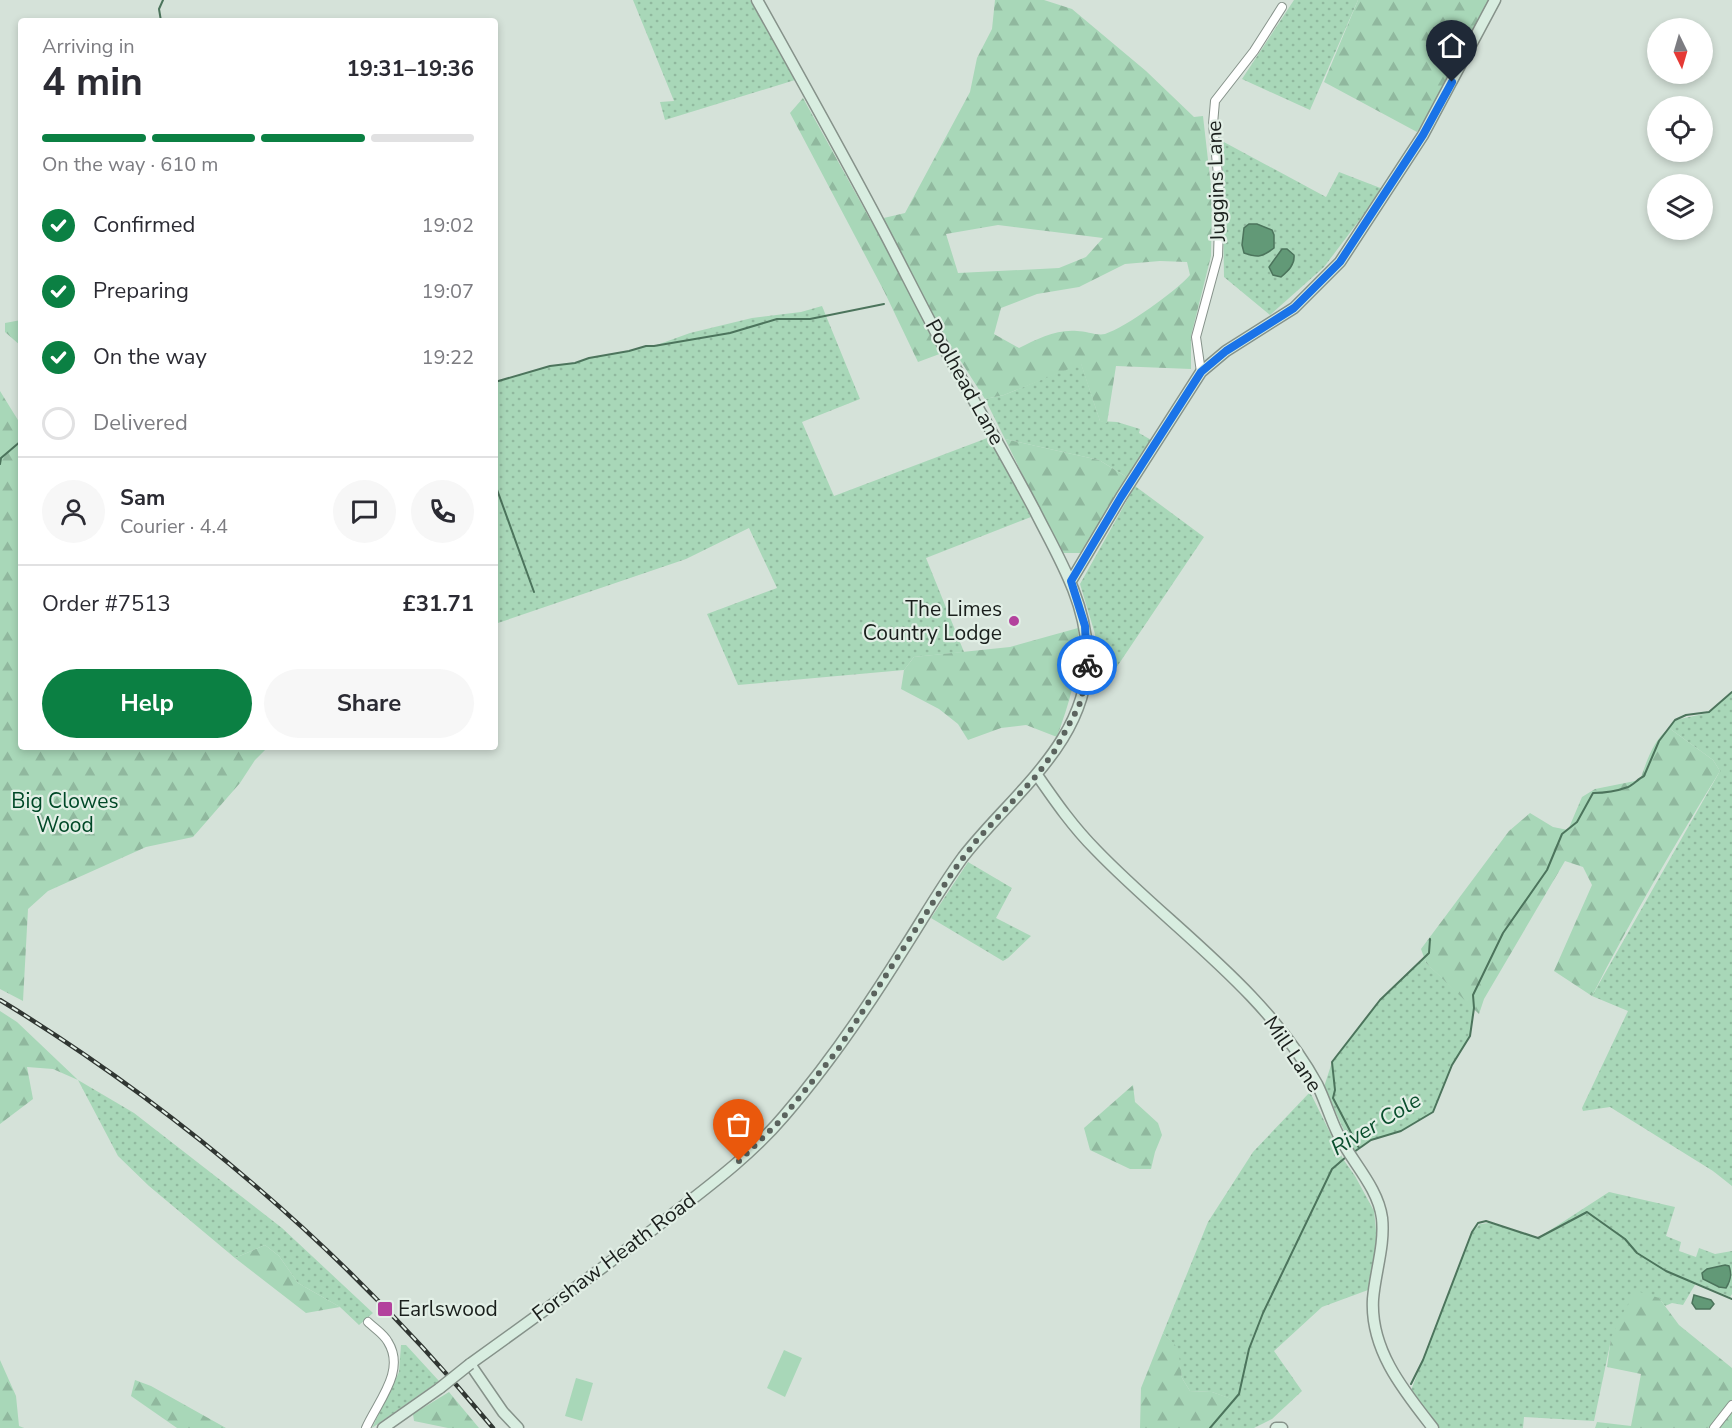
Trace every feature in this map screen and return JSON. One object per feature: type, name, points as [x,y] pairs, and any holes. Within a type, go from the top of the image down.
[{"type":"street","name":"Poolhead Lane","points":[[757,0],[884,231],[946,351],[990,427],[1071,581],[1085,626],[1088,653],[1085,684],[1070,726],[1037,775]]},
{"type":"street","points":[[1071,581],[1121,497],[1201,372],[1226,351],[1294,308],[1340,262],[1423,135],[1496,0]]},
{"type":"street","name":"Juggins Lane","points":[[1201,372],[1196,337],[1218,256],[1220,195],[1213,124],[1215,100],[1254,51],[1282,7]]},
{"type":"street","name":"Mill Lane","points":[[1037,775],[1063,812],[1095,849],[1251,997],[1287,1037],[1317,1085],[1338,1134],[1374,1193],[1382,1216],[1373,1301],[1381,1352],[1408,1396],[1434,1428]]},
{"type":"street","name":"Forshaw Heath Road","points":[[383,1428],[440,1388],[685,1204],[739,1161],[781,1120],[837,1051],[962,859],[994,820],[1037,775]]},
{"type":"street","points":[[366,1428],[391,1381],[396,1361],[388,1340],[368,1322]]},
{"type":"street","points":[[470,1364],[502,1412],[518,1428]]},
{"type":"street","points":[[1714,1428],[1732,1406]]},
{"type":"street","points":[[1276,1428],[1282,1428]]},
{"type":"green space","points":[[633,0],[750,0],[795,80],[665,120],[660,102],[674,101]]},
{"type":"green space","points":[[995,0],[1044,0],[1072,9],[1146,71],[1194,117],[1203,116],[1212,195],[1211,256],[1191,336],[1191,369],[1116,366],[1107,423],[1100,421],[1081,364],[1004,395],[985,399],[953,349],[918,362],[884,291],[790,113],[803,98],[871,221],[905,213],[970,92],[977,58],[992,29]],"holes":[[[998,225],[1103,238],[1086,257],[1059,268],[958,273],[946,234]],[[1160,261],[1187,262],[1190,275],[1150,308],[1105,334],[1080,331],[1055,333],[1019,348],[994,334],[1001,308],[1037,294],[1079,287],[1125,264]]]},
{"type":"green space","points":[[1294,0],[1358,0],[1310,110],[1242,79]]},
{"type":"green space","points":[[1358,0],[1491,0],[1446,85],[1417,132],[1324,82]]},
{"type":"green space","points":[[1222,141],[1326,197],[1339,172],[1383,189],[1324,267],[1270,315],[1224,277]]},
{"type":"green space","points":[[822,306],[860,399],[802,422],[834,496],[990,437],[1031,517],[926,558],[964,652],[914,657],[904,670],[738,685],[707,614],[777,588],[749,528],[686,559],[498,623],[498,381],[550,366],[654,346],[690,333],[752,318],[801,312]]},
{"type":"green space","points":[[18,321],[18,343],[5,332],[5,323]]},
{"type":"green space","points":[[1081,363],[1100,421],[1117,422],[1140,429],[1139,433],[1153,441],[1130,479],[1099,460],[1005,439],[985,399],[1004,395]]},
{"type":"green space","name":"Big Clowes Wood","points":[[0,391],[18,420],[18,750],[265,750],[193,837],[146,847],[48,891],[28,909],[23,1001],[0,989]]},
{"type":"green space","points":[[1005,439],[1099,460],[1130,479],[1083,553],[1061,553]]},
{"type":"green space","points":[[1135,486],[1204,537],[1102,689],[1097,670],[1095,634],[1080,584]]},
{"type":"green space","points":[[1078,628],[1076,670],[1057,737],[1026,725],[1001,728],[968,740],[958,724],[939,709],[901,689],[904,670],[914,657],[1010,647]]},
{"type":"green space","points":[[1732,692],[1732,1186],[1713,1171],[1610,1107],[1583,1111],[1582,1108],[1628,1011],[1592,996],[1720,771],[1713,760],[1669,728],[1675,720],[1708,713]]},
{"type":"green space","points":[[1669,728],[1713,760],[1720,771],[1654,882],[1592,996],[1554,971],[1592,885],[1583,867],[1565,861],[1484,999],[1479,1014],[1426,963],[1421,949],[1509,831],[1530,813],[1553,827],[1568,830],[1582,797],[1595,789],[1640,780],[1654,746]]},
{"type":"green space","points":[[968,862],[1012,888],[996,918],[1031,936],[1003,961],[931,918]]},
{"type":"green space","points":[[1424,957],[1426,963],[1474,1008],[1470,1036],[1452,1065],[1433,1112],[1401,1131],[1371,1140],[1354,1152],[1324,1087],[1332,1062],[1380,1000]]},
{"type":"green space","points":[[0,1011],[17,1022],[78,1080],[53,1069],[27,1067],[33,1099],[0,1124]]},
{"type":"green space","points":[[78,1080],[134,1113],[282,1228],[373,1313],[359,1325],[340,1307],[298,1283],[279,1256],[265,1245],[235,1258],[149,1186],[118,1156]]},
{"type":"green space","points":[[1133,1085],[1135,1102],[1158,1123],[1162,1135],[1151,1169],[1130,1169],[1090,1150],[1084,1128]]},
{"type":"green space","points":[[1310,1092],[1343,1159],[1374,1211],[1377,1240],[1368,1290],[1322,1307],[1274,1351],[1302,1391],[1272,1419],[1254,1428],[1217,1428],[1234,1400],[1212,1392],[1190,1391],[1182,1378],[1177,1348],[1163,1333],[1208,1222],[1253,1152]]},
{"type":"green space","points":[[1609,1192],[1675,1207],[1666,1236],[1681,1242],[1679,1251],[1696,1257],[1699,1248],[1715,1254],[1732,1251],[1732,1294],[1730,1297],[1696,1283],[1683,1305],[1672,1303],[1665,1306],[1659,1298],[1611,1340],[1594,1421],[1524,1417],[1523,1428],[1439,1428],[1410,1393],[1472,1232],[1480,1224],[1489,1223],[1538,1238]]},
{"type":"green space","points":[[265,1245],[279,1256],[298,1283],[340,1307],[306,1313],[235,1258]]},
{"type":"green space","points":[[1637,1291],[1659,1298],[1679,1325],[1732,1368],[1732,1428],[1595,1428],[1597,1422],[1631,1426],[1641,1374],[1607,1367],[1611,1338]]},
{"type":"green space","points":[[1163,1333],[1178,1348],[1182,1378],[1190,1391],[1212,1392],[1235,1400],[1217,1428],[1140,1428],[1141,1388]]},
{"type":"green space","points":[[401,1345],[406,1345],[439,1381],[372,1428],[399,1372]]},
{"type":"green space","points":[[784,1350],[802,1358],[785,1397],[767,1388]]},
{"type":"green space","points":[[0,1360],[16,1396],[19,1426],[24,1428],[0,1428]]},
{"type":"green space","points":[[576,1378],[593,1383],[582,1421],[565,1416]]},
{"type":"green space","points":[[135,1380],[151,1386],[226,1428],[177,1428],[131,1396]]},
{"type":"green space","points":[[449,1392],[479,1428],[448,1428],[414,1421],[413,1414]]},
{"type":"shaded area","points":[[1249,224],[1257,224],[1272,230],[1274,248],[1260,256],[1244,253],[1242,245],[1244,228]]},
{"type":"shaded area","points":[[1282,249],[1287,249],[1294,255],[1294,259],[1290,268],[1281,277],[1273,275],[1269,267]]},
{"type":"shaded area","points":[[1729,1266],[1731,1274],[1726,1288],[1703,1279],[1702,1273],[1707,1269]]},
{"type":"shaded area","points":[[1694,1295],[1711,1300],[1714,1304],[1710,1309],[1696,1309],[1692,1303]]},
{"type":"waterway","points":[[160,18],[159,9],[163,0]]},
{"type":"waterway","points":[[498,381],[550,366],[575,363],[646,346],[730,333],[777,319],[810,319],[884,304]]},
{"type":"waterway","points":[[0,464],[1,458],[18,444]]},
{"type":"waterway","points":[[498,492],[534,592]]},
{"type":"waterway","name":"River Cole","points":[[1354,1152],[1371,1140],[1401,1131],[1433,1112],[1452,1065],[1470,1036],[1474,1008],[1473,995],[1503,933],[1547,870],[1562,834],[1577,822],[1593,793],[1624,788],[1644,776],[1659,741],[1675,720],[1686,715],[1709,712],[1732,692]]},
{"type":"waterway","points":[[1359,1148],[1333,1098],[1335,1090],[1332,1062],[1380,1000],[1429,953],[1430,939]]},
{"type":"waterway","name":"River Cole","points":[[1210,1428],[1239,1394],[1249,1349],[1263,1313],[1332,1169],[1346,1157]]},
{"type":"waterway","points":[[1411,1384],[1423,1360],[1472,1232],[1478,1223],[1486,1221],[1538,1238],[1587,1212],[1625,1239],[1637,1253],[1666,1271],[1732,1299]]},
{"type":"railway","points":[[0,1000],[137,1091],[264,1193],[325,1248],[383,1306],[493,1428]]},
{"type":"way so far","points":[[739,1161],[781,1120],[837,1051],[954,870],[976,841],[1037,775],[1054,752],[1079,706],[1087,665]]},
{"type":"place","name":"The Limes Country Lodge","points":[[1014,621]]},
{"type":"place","name":"Earlswood","points":[[385,1309]]},
{"type":"route","points":[[1087,665],[1085,626],[1071,581],[1121,497],[1201,372],[1226,351],[1294,308],[1340,262],[1423,135],[1452,82]]}]
